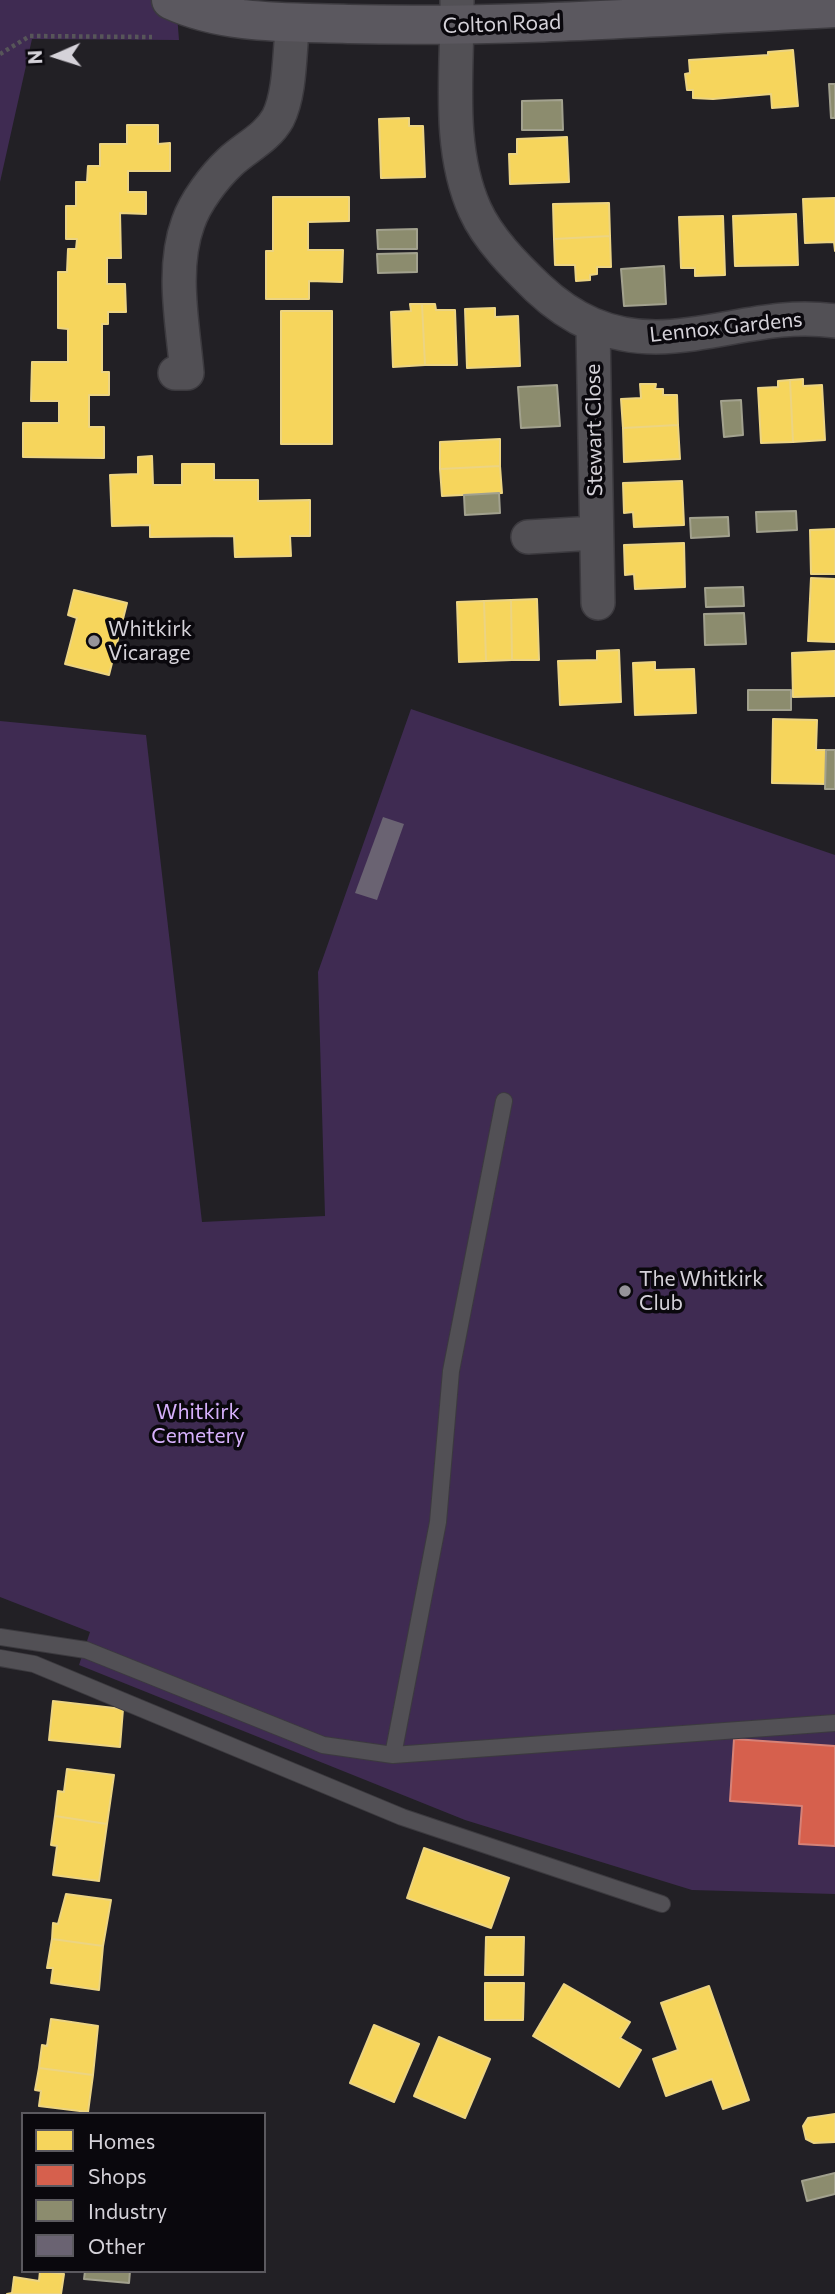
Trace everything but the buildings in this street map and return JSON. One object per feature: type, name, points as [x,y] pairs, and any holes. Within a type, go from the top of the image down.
[{"type":"street","name":"Colton Road","points":[[187,7],[293,22],[458,13],[835,8]]},
{"type":"street","name":"Lennox Gardens","points":[[458,13],[456,117],[462,168],[475,211],[515,266],[556,305],[593,328],[624,335],[657,337],[757,321],[809,318],[835,321]]},
{"type":"street","points":[[175,373],[187,373],[181,259],[188,223],[206,190],[230,162],[261,139],[278,118],[284,95],[293,22]]},
{"type":"street","name":"Stewart Close","points":[[593,328],[598,603]]},
{"type":"street","points":[[528,537],[595,533]]},
{"type":"lane","points":[[393,1755],[438,1522],[451,1371],[504,1101]]},
{"type":"lane","points":[[0,1637],[86,1650],[323,1745],[393,1755],[835,1723]]},
{"type":"lane","points":[[0,1658],[34,1664],[402,1817],[662,1904]]},
{"type":"path","points":[[0,54],[30,36],[178,37],[187,7]]},
{"type":"green space","points":[[0,0],[171,0],[176,2],[179,40],[32,39],[0,182]]},
{"type":"green space","name":"The Whitkirk Club","points":[[411,709],[835,855],[835,1894],[692,1890],[465,1820],[79,1665],[90,1632],[0,1597],[0,721],[146,735],[202,1222],[325,1216],[318,972]]},
{"type":"place","name":"Whitkirk Vicarage","points":[[94,641]]},
{"type":"place","name":"The Whitkirk Club","points":[[625,1291]]},
{"type":"park label","name":"Whitkirk Cemetery","points":[[198,1424]]}]
